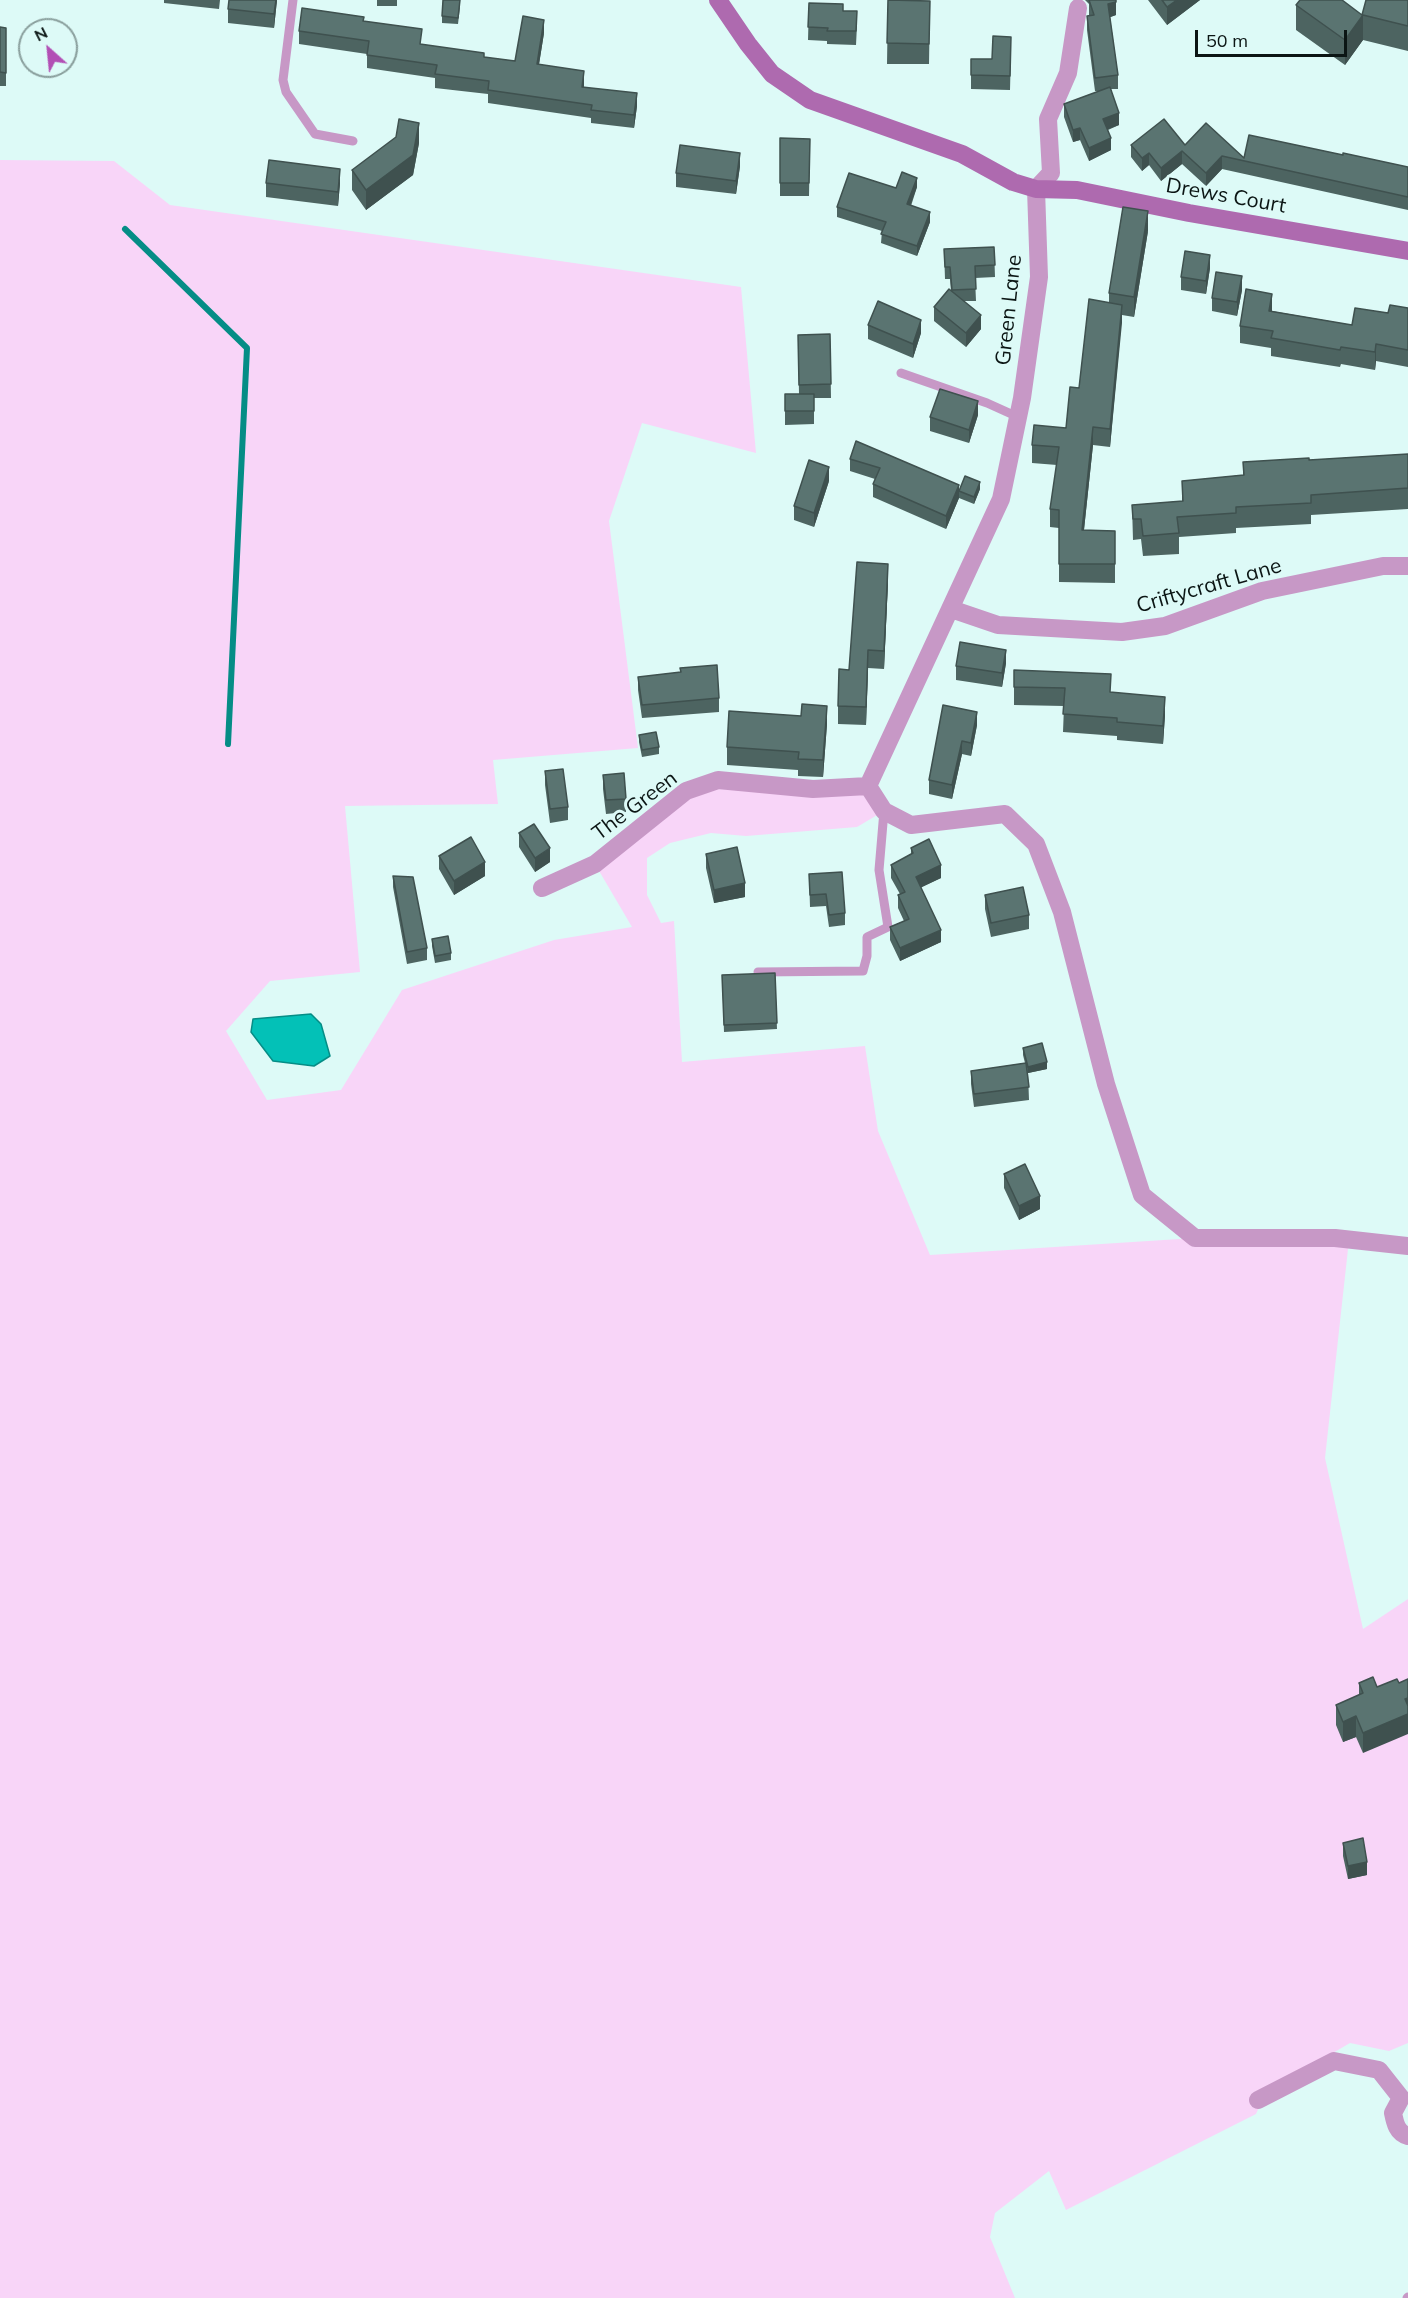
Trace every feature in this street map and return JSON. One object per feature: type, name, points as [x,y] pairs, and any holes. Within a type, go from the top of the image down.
[{"type":"street","points":[[719,0],[748,44],[772,74],[810,100],[962,154],[1013,182],[1036,189],[1051,173],[1048,119],[1068,73],[1078,8]]},
{"type":"street","name":"Drews Court","points":[[1036,189],[1077,190],[1189,213],[1408,251]]},
{"type":"street","name":"Green Lane","points":[[868,786],[1001,500],[1018,417],[1039,277],[1036,189]]},
{"type":"street","name":"Criftycraft Lane","points":[[951,609],[998,625],[1122,633],[1164,626],[1262,591],[1383,566],[1408,566]]},
{"type":"street","name":"The Green","points":[[542,888],[595,864],[686,791],[718,780],[813,789],[868,786]]},
{"type":"street","points":[[868,786],[884,811],[911,825],[1005,814],[1036,844],[1062,912],[1106,1084],[1142,1195],[1195,1238],[1335,1238],[1408,1246]]},
{"type":"street","points":[[1258,2100],[1334,2061],[1379,2070],[1404,2096],[1393,2113],[1396,2128],[1408,2136]]},
{"type":"lane","points":[[293,0],[283,80],[286,92],[315,134],[352,141]]},
{"type":"lane","points":[[901,373],[987,403],[1018,417]]},
{"type":"lane","points":[[758,972],[863,971],[867,956],[867,937],[888,927],[879,870],[884,811]]},
{"type":"shaded area","points":[[0,160],[114,161],[170,205],[741,287],[756,453],[642,423],[609,521],[638,748],[493,760],[498,804],[345,806],[360,972],[270,981],[226,1031],[267,1100],[341,1090],[402,990],[554,940],[632,927],[595,864],[630,836],[718,780],[868,786],[884,811],[857,827],[746,836],[711,833],[670,843],[647,858],[647,895],[661,923],[674,921],[682,1062],[865,1046],[878,1131],[930,1255],[1195,1238],[1349,1240],[1325,1458],[1363,1629],[1408,1599],[1408,2043],[1389,2051],[1350,2043],[1266,2092],[1256,2114],[1066,2210],[1049,2171],[995,2213],[990,2237],[1015,2298],[0,2298]]},
{"type":"water","points":[[311,1014],[321,1024],[330,1056],[314,1066],[273,1061],[251,1032],[253,1019]]},
{"type":"building","points":[[229,0],[276,0],[274,14],[228,9]]},
{"type":"building","points":[[443,0],[460,0],[458,18],[442,16]]},
{"type":"building","points":[[888,0],[930,1],[929,44],[887,43]]},
{"type":"building","points":[[1089,0],[1116,0],[1108,4],[1118,75],[1095,78],[1087,16],[1094,15]]},
{"type":"building","points":[[1162,0],[1177,0],[1167,7]]},
{"type":"building","points":[[1300,0],[1342,0],[1362,15],[1366,0],[1408,0],[1408,26],[1363,15],[1345,40],[1296,5]]},
{"type":"building","points":[[809,3],[843,4],[843,11],[857,11],[856,31],[827,31],[828,28],[808,27]]},
{"type":"building","points":[[302,8],[364,17],[363,21],[422,29],[420,44],[484,53],[484,57],[515,61],[523,16],[544,20],[537,64],[584,71],[582,87],[637,93],[634,115],[591,110],[592,105],[488,90],[489,81],[435,74],[437,65],[367,55],[369,41],[299,31]]},
{"type":"building","points":[[0,27],[6,28],[6,73],[0,72]]},
{"type":"building","points":[[993,36],[1011,37],[1010,76],[971,75],[971,59],[992,59]]},
{"type":"building","points":[[1110,87],[1119,113],[1103,119],[1111,138],[1089,148],[1080,128],[1073,130],[1064,104]]},
{"type":"building","points":[[399,119],[419,123],[413,155],[366,190],[352,170],[396,137]]},
{"type":"building","points":[[1164,119],[1185,145],[1206,123],[1244,158],[1249,135],[1408,167],[1408,197],[1222,156],[1206,173],[1182,151],[1161,168],[1149,153],[1142,158],[1131,145]]},
{"type":"building","points":[[780,138],[810,139],[809,183],[780,183]]},
{"type":"building","points":[[680,145],[740,153],[736,181],[676,173]]},
{"type":"building","points":[[269,160],[340,169],[338,192],[266,183]]},
{"type":"building","points":[[902,172],[917,178],[907,204],[930,212],[917,246],[881,234],[886,222],[837,207],[849,173],[896,188]]},
{"type":"building","points":[[1123,207],[1148,211],[1134,297],[1109,293]]},
{"type":"building","points":[[994,247],[995,265],[975,266],[976,289],[952,290],[950,267],[945,267],[944,249]]},
{"type":"building","points":[[1185,251],[1210,255],[1206,281],[1181,277]]},
{"type":"building","points":[[1216,272],[1242,276],[1237,302],[1212,298]]},
{"type":"building","points":[[949,289],[981,315],[966,333],[934,307]]},
{"type":"building","points":[[1246,289],[1272,294],[1269,311],[1352,325],[1355,308],[1388,313],[1390,305],[1408,308],[1408,350],[1376,344],[1375,352],[1341,347],[1340,350],[1271,338],[1273,331],[1240,326]]},
{"type":"building","points":[[1089,299],[1122,305],[1110,429],[1093,427],[1082,530],[1115,531],[1115,564],[1059,564],[1059,510],[1050,509],[1059,447],[1032,445],[1034,425],[1066,428],[1070,387],[1079,388]]},
{"type":"building","points":[[878,301],[921,320],[913,344],[868,325]]},
{"type":"building","points":[[830,334],[831,384],[799,385],[798,335]]},
{"type":"building","points":[[940,389],[978,401],[969,430],[930,417]]},
{"type":"building","points":[[785,394],[814,394],[814,411],[785,411]]},
{"type":"building","points":[[856,441],[959,485],[946,516],[873,484],[880,468],[850,459]]},
{"type":"building","points":[[1408,454],[1408,488],[1311,495],[1311,503],[1236,507],[1236,513],[1177,517],[1179,533],[1143,536],[1141,519],[1133,519],[1132,505],[1183,501],[1182,481],[1244,475],[1243,462]]},
{"type":"building","points":[[809,460],[829,467],[814,513],[794,506]]},
{"type":"building","points":[[965,476],[980,482],[974,497],[959,491]]},
{"type":"building","points":[[857,562],[888,564],[884,651],[868,650],[866,707],[838,706],[839,669],[849,670]]},
{"type":"building","points":[[960,642],[1006,650],[1002,673],[956,666]]},
{"type":"building","points":[[717,665],[719,698],[642,705],[638,677],[681,672],[680,668]]},
{"type":"building","points":[[1014,670],[1111,674],[1110,692],[1165,697],[1163,726],[1117,722],[1117,718],[1063,714],[1065,688],[1014,687]]},
{"type":"building","points":[[802,704],[827,706],[823,760],[798,759],[799,752],[727,747],[729,711],[801,716]]},
{"type":"building","points":[[943,705],[977,712],[971,743],[962,741],[952,785],[929,780]]},
{"type":"building","points":[[656,732],[659,747],[642,750],[639,735]]},
{"type":"building","points":[[563,769],[568,807],[550,809],[545,771]]},
{"type":"building","points":[[624,773],[626,799],[606,800],[603,775]]},
{"type":"building","points":[[534,824],[550,848],[535,858],[519,833]]},
{"type":"building","points":[[471,837],[485,862],[454,881],[439,856]]},
{"type":"building","points":[[929,839],[941,865],[916,877],[941,930],[900,948],[890,927],[909,919],[898,895],[905,892],[891,865],[913,853],[911,848]]},
{"type":"building","points":[[737,847],[745,883],[714,890],[706,854]]},
{"type":"building","points":[[842,872],[845,913],[829,915],[826,894],[810,895],[809,874]]},
{"type":"building","points":[[393,876],[413,877],[427,948],[407,952]]},
{"type":"building","points":[[1023,887],[1029,915],[991,923],[985,895]]},
{"type":"building","points":[[448,936],[451,953],[435,956],[432,939]]},
{"type":"building","points":[[775,973],[777,1023],[724,1025],[722,975]]},
{"type":"building","points":[[1042,1043],[1047,1062],[1028,1067],[1023,1048]]},
{"type":"building","points":[[1026,1063],[1029,1087],[974,1094],[971,1071]]},
{"type":"building","points":[[1025,1164],[1040,1196],[1019,1206],[1004,1174]]},
{"type":"building","points":[[1373,1677],[1377,1687],[1397,1679],[1399,1683],[1408,1679],[1408,1698],[1405,1699],[1408,1714],[1363,1733],[1356,1716],[1343,1722],[1336,1705],[1363,1693],[1359,1683]]},
{"type":"building","points":[[1363,1838],[1367,1862],[1348,1866],[1343,1843]]},
{"type":"waterway","points":[[125,229],[247,348],[228,744]]}]
